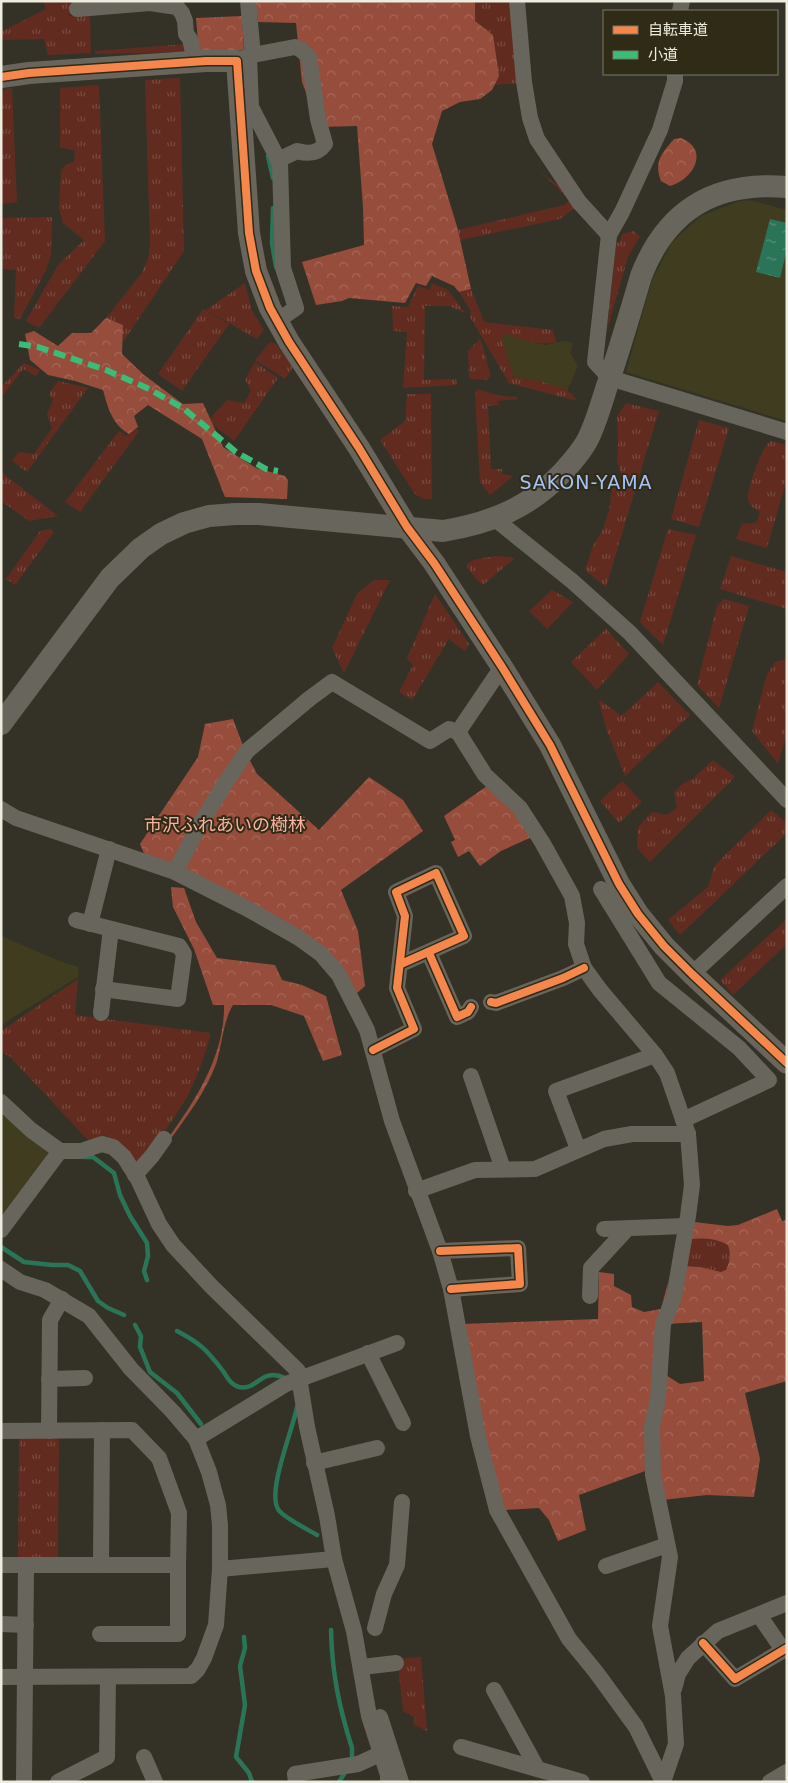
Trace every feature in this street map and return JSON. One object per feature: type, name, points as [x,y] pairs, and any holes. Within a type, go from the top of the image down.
[{"type":"street","points":[[248,1],[246,57],[249,233],[256,271],[270,308],[359,448],[406,527],[434,563],[550,745],[610,886],[659,983],[739,1048],[769,1080],[685,1127],[604,1139],[534,1169],[475,1170],[416,1190]]},
{"type":"street","points":[[516,1],[524,82],[530,118],[537,139],[579,202],[609,235]]},
{"type":"street","points":[[77,9],[150,3],[177,7],[182,13],[186,34],[190,39],[195,61]]},
{"type":"street","points":[[1,77],[29,73],[246,57],[295,48],[300,49],[309,57],[318,119],[325,144],[318,151],[307,154],[297,151],[278,160]]},
{"type":"street","points":[[246,57],[251,107],[278,160],[283,268],[296,308],[277,321]]},
{"type":"street","points":[[675,75],[660,130],[622,212],[609,235],[595,362],[610,378],[787,432]]},
{"type":"street","points":[[1,724],[123,563],[161,534],[184,523],[209,516],[258,514],[443,530],[471,526],[494,519],[516,509],[538,495],[573,462],[588,440],[649,256],[660,238],[674,221],[693,206],[711,197],[731,190],[761,186],[787,187]]},
{"type":"street","points":[[494,519],[572,581],[630,634],[787,800]]},
{"type":"street","points":[[458,732],[502,667]]},
{"type":"street","points":[[175,872],[209,809],[247,751],[332,682],[430,741],[449,729],[458,732],[485,775],[520,808],[572,896],[577,923],[576,944],[584,968],[600,990],[655,1055],[667,1073],[685,1127],[692,1185],[674,1297],[663,1324],[658,1398],[652,1427],[653,1474],[670,1557],[660,1626],[673,1696],[676,1744],[663,1782]]},
{"type":"street","points":[[1,809],[16,818],[175,872],[246,908],[299,938],[322,954],[340,975],[367,1030],[392,1121],[440,1251],[451,1289],[478,1436],[497,1510],[569,1639],[596,1672],[636,1728],[663,1782]]},
{"type":"street","points":[[103,989],[178,999],[184,954],[179,946],[83,922],[109,850]]},
{"type":"street","points":[[372,1050],[414,1029],[397,988],[405,916],[396,892],[436,873],[464,936],[401,964]]},
{"type":"street","points":[[572,896],[610,886]]},
{"type":"street","points":[[610,886],[638,914],[664,946],[787,1063]]},
{"type":"street","points":[[692,974],[787,886]]},
{"type":"street","points":[[101,1013],[111,929]]},
{"type":"street","points":[[428,953],[457,1017],[468,1012],[471,1007]]},
{"type":"street","points":[[492,1002],[496,1003],[563,978],[584,968]]},
{"type":"street","points":[[578,1149],[556,1091],[655,1055]]},
{"type":"street","points":[[471,1076],[503,1169]]},
{"type":"street","points":[[1,1102],[31,1130],[60,1151],[81,1151],[102,1144],[113,1147],[124,1157],[135,1174],[159,1224],[173,1245],[211,1286],[298,1371],[314,1463],[327,1516],[334,1559],[354,1631],[362,1667],[368,1709],[380,1754],[388,1775],[388,1782]]},
{"type":"street","points":[[135,1174],[152,1156],[164,1139]]},
{"type":"street","points":[[1,1230],[60,1151]]},
{"type":"street","points":[[604,1230],[686,1226]]},
{"type":"street","points":[[590,1296],[591,1268],[626,1230]]},
{"type":"street","points":[[440,1251],[518,1248],[520,1284],[451,1289]]},
{"type":"street","points":[[1,1269],[20,1282],[45,1290],[89,1316],[131,1370],[173,1412],[196,1439],[210,1472],[218,1505],[220,1525],[220,1569],[216,1626],[198,1670],[190,1676],[108,1678],[1,1676]]},
{"type":"street","points":[[49,1431],[50,1320],[62,1300]]},
{"type":"street","points":[[196,1439],[286,1384],[397,1344]]},
{"type":"street","points":[[368,1353],[402,1424]]},
{"type":"street","points":[[49,1379],[85,1378]]},
{"type":"street","points":[[101,1565],[102,1430]]},
{"type":"street","points":[[1,1431],[132,1430],[159,1458],[179,1513],[178,1634],[100,1634]]},
{"type":"street","points":[[314,1463],[377,1448]]},
{"type":"street","points":[[354,1631],[381,1628],[384,1594],[397,1565],[402,1502]]},
{"type":"street","points":[[606,1566],[667,1545]]},
{"type":"street","points":[[220,1569],[334,1559]]},
{"type":"street","points":[[1,1565],[178,1565]]},
{"type":"street","points":[[24,1782],[26,1565]]},
{"type":"street","points":[[673,1696],[674,1684],[678,1674],[688,1658],[703,1643],[718,1631],[787,1603]]},
{"type":"street","points":[[703,1643],[735,1679],[785,1649],[759,1615]]},
{"type":"street","points":[[1,1624],[26,1625]]},
{"type":"street","points":[[362,1667],[396,1663]]},
{"type":"street","points":[[58,1782],[106,1756],[108,1678]]},
{"type":"street","points":[[494,1690],[537,1768]]},
{"type":"street","points":[[368,1709],[381,1718],[401,1782]]},
{"type":"street","points":[[461,1747],[582,1782]]},
{"type":"street","points":[[296,1782],[295,1774],[358,1764],[380,1754]]},
{"type":"street","points":[[144,1757],[155,1782]]},
{"type":"street","points":[[770,1782],[787,1772]]},
{"type":"shaded area","points":[[750,200],[787,210],[787,421],[626,372],[652,280],[672,242],[701,216],[737,202]]},
{"type":"shaded area","points":[[506,334],[545,345],[565,341],[573,343],[570,353],[578,366],[567,391],[553,385],[514,377],[502,340],[503,335]]},
{"type":"shaded area","points":[[1,936],[78,967],[79,976],[1,1025]]},
{"type":"shaded area","points":[[1,1104],[53,1150],[1,1217]]},
{"type":"green space","points":[[43,1],[105,1],[70,5],[69,16],[90,15],[91,53],[48,55],[44,39],[1,40],[1,32],[46,9]]},
{"type":"green space","points":[[255,1],[475,1],[475,21],[493,35],[499,76],[492,90],[480,99],[460,102],[442,111],[432,144],[458,230],[471,289],[459,292],[454,286],[432,276],[426,286],[416,283],[405,303],[349,298],[316,305],[302,262],[364,245],[357,126],[319,127],[302,82],[296,23],[258,22]]},
{"type":"green space","points":[[475,1],[511,1],[521,83],[494,85],[498,76],[493,35],[475,21]]},
{"type":"green space","points":[[242,16],[244,50],[199,53],[196,18]]},
{"type":"green space","points":[[187,44],[187,52],[95,54],[95,51]]},
{"type":"green space","points":[[180,78],[184,251],[123,342],[123,325],[106,318],[141,274],[148,259],[150,243],[145,80]]},
{"type":"green space","points":[[99,85],[105,241],[39,328],[26,321],[58,265],[84,240],[63,223],[59,208],[61,170],[67,164],[74,162],[75,151],[60,147],[60,88]]},
{"type":"green space","points":[[12,88],[17,202],[1,204],[1,96],[5,89]]},
{"type":"green space","points":[[681,138],[690,143],[697,157],[692,171],[679,182],[670,186],[661,181],[658,169],[660,158],[674,139]]},
{"type":"green space","points":[[538,170],[569,194],[577,206],[560,219],[460,240],[458,230],[564,205],[569,201]]},
{"type":"green space","points":[[52,217],[51,255],[46,270],[20,319],[14,318],[16,270],[3,269],[2,218]]},
{"type":"green space","points":[[633,231],[640,236],[628,257],[607,330],[616,243],[620,242],[622,234]]},
{"type":"green space","points":[[245,283],[252,311],[264,330],[257,339],[206,310]]},
{"type":"green space","points":[[432,283],[448,290],[465,313],[449,306],[425,306],[424,380],[456,379],[457,385],[403,388],[407,332],[393,331],[392,306],[408,307],[418,286],[429,290]]},
{"type":"green space","points":[[471,289],[484,322],[553,330],[556,342],[549,343],[531,342],[506,334],[503,335],[502,340],[514,377],[540,381],[567,390],[577,401],[509,383],[470,317],[471,311],[459,292]]},
{"type":"green space","points":[[203,309],[229,324],[182,391],[158,374]]},
{"type":"green space","points":[[106,318],[123,325],[122,354],[144,375],[183,404],[203,403],[223,447],[256,468],[285,476],[288,480],[287,499],[225,497],[202,439],[148,405],[134,416],[138,427],[129,434],[115,420],[103,390],[48,375],[30,360],[25,334],[34,331],[58,346],[72,333],[91,333]]},
{"type":"green space","points":[[480,339],[491,376],[486,380],[469,379],[468,351]]},
{"type":"green space","points":[[270,342],[275,343],[293,367],[285,379],[255,360]]},
{"type":"green space","points":[[255,362],[278,378],[234,441],[208,421],[227,400],[244,403],[251,391],[245,379]]},
{"type":"green space","points":[[24,363],[40,370],[36,376],[23,369],[1,398],[1,387]]},
{"type":"green space","points":[[58,381],[88,388],[27,472],[12,461],[19,452],[34,454],[52,428],[47,414],[53,400],[49,394]]},
{"type":"green space","points":[[478,389],[500,396],[517,397],[518,399],[498,401],[499,405],[488,406],[491,469],[502,469],[502,474],[513,476],[490,495],[480,482],[475,392]]},
{"type":"green space","points":[[407,394],[431,394],[432,499],[423,499],[415,494],[380,440],[405,421]]},
{"type":"green space","points":[[626,403],[659,411],[637,483],[622,477],[617,461],[617,416]]},
{"type":"green space","points":[[699,420],[729,428],[699,527],[671,519]]},
{"type":"green space","points":[[137,429],[139,431],[80,512],[65,502],[119,431],[126,436]]},
{"type":"green space","points":[[771,441],[787,445],[787,478],[767,548],[736,539],[742,524],[756,523],[760,512],[751,506],[748,494],[752,477],[763,450]]},
{"type":"green space","points":[[1,472],[58,516],[29,521],[1,501]]},
{"type":"green space","points":[[613,481],[636,487],[606,587],[585,570],[593,546],[603,529],[609,511]]},
{"type":"green space","points":[[50,529],[54,532],[15,585],[6,579],[40,531]]},
{"type":"green space","points":[[668,529],[696,535],[663,645],[640,622]]},
{"type":"green space","points":[[495,556],[511,557],[514,559],[483,585],[475,578],[466,565],[473,560]]},
{"type":"green space","points":[[731,556],[787,572],[787,609],[720,589]]},
{"type":"green space","points":[[374,580],[390,580],[344,673],[332,648],[357,594]]},
{"type":"green space","points":[[552,590],[573,602],[547,629],[529,611]]},
{"type":"green space","points":[[435,594],[469,644],[465,651],[449,639],[412,700],[399,692],[413,665],[407,658]]},
{"type":"green space","points":[[724,599],[749,606],[719,708],[697,685],[717,606]]},
{"type":"green space","points":[[606,629],[629,654],[597,690],[571,662]]},
{"type":"green space","points":[[787,659],[787,733],[778,764],[752,731],[766,677],[775,662]]},
{"type":"green space","points":[[658,682],[690,715],[625,776],[607,731],[599,702],[600,700],[620,715],[625,713]]},
{"type":"green space","name":"市沢ふれあいの樹林","points":[[233,719],[245,751],[257,774],[319,830],[369,777],[403,800],[423,831],[341,890],[358,931],[365,986],[356,994],[335,959],[146,858],[140,844],[198,757],[205,724]]},
{"type":"green space","points":[[713,760],[735,777],[650,862],[637,848],[638,827],[652,812],[667,815],[677,808],[674,793],[682,784],[694,778]]},
{"type":"green space","points":[[622,781],[642,802],[619,823],[600,801]]},
{"type":"green space","points":[[487,786],[518,812],[534,836],[501,851],[480,866],[469,851],[458,857],[451,842],[455,840],[444,816]]},
{"type":"green space","points":[[771,810],[787,823],[787,833],[680,935],[668,920],[708,887],[715,865]]},
{"type":"green space","points":[[171,887],[184,888],[196,922],[217,958],[275,965],[282,980],[302,985],[326,996],[342,1055],[323,1061],[304,1016],[271,1005],[233,1005],[227,1018],[212,1074],[190,1111],[172,1137],[169,1137],[190,1107],[207,1075],[220,1041],[224,1005],[213,1005],[194,949],[173,907]]},
{"type":"green space","points":[[787,919],[787,944],[733,995],[720,980]]},
{"type":"green space","points":[[78,979],[75,1015],[211,1033],[201,1065],[188,1095],[172,1121],[141,1161],[135,1161],[118,1142],[105,1135],[89,1141],[9,1056],[1,1052],[1,1031]]},
{"type":"green space","points":[[777,1209],[782,1221],[787,1220],[787,1381],[745,1393],[760,1459],[754,1497],[707,1495],[662,1500],[655,1428],[666,1375],[680,1384],[704,1381],[702,1322],[666,1324],[684,1266],[700,1267],[721,1272],[726,1270],[730,1258],[728,1245],[710,1239],[690,1239],[694,1222],[728,1226],[738,1225]]},
{"type":"green space","points":[[706,1238],[718,1240],[728,1245],[730,1258],[726,1271],[721,1272],[700,1267],[684,1266],[690,1239]]},
{"type":"green space","points":[[599,1272],[614,1274],[614,1286],[631,1295],[632,1307],[644,1312],[661,1309],[668,1282],[648,1470],[579,1495],[586,1530],[558,1541],[549,1520],[539,1508],[505,1510],[489,1473],[461,1324],[598,1319]]},
{"type":"green space","points":[[19,1437],[59,1437],[58,1558],[18,1557]]},
{"type":"green space","points":[[421,1657],[427,1731],[413,1724],[415,1718],[403,1711],[398,1665],[398,1659]]},
{"type":"water","points":[[770,219],[787,223],[787,249],[780,278],[756,272]]},
{"type":"waterway","points":[[268,156],[273,178]]},
{"type":"waterway","points":[[273,208],[272,243],[276,267]]},
{"type":"waterway","points":[[84,1157],[93,1157],[114,1173],[120,1195],[130,1216],[147,1243],[148,1256],[144,1271],[147,1280]]},
{"type":"waterway","points":[[1,1247],[24,1262],[68,1265],[80,1271],[98,1301],[124,1315]]},
{"type":"waterway","points":[[135,1325],[141,1336],[140,1347],[150,1372],[177,1393],[201,1424]]},
{"type":"waterway","points":[[177,1331],[192,1339],[203,1348],[236,1386],[251,1386],[270,1375],[285,1378]]},
{"type":"waterway","points":[[297,1407],[278,1475],[275,1500],[280,1512],[317,1535]]},
{"type":"waterway","points":[[331,1630],[337,1690],[352,1748],[352,1756]]},
{"type":"waterway","points":[[244,1637],[245,1648],[240,1666],[245,1705],[236,1757],[249,1773],[252,1782]]},
{"type":"waterway","points":[[339,1782],[344,1774]]},
{"type":"marked path","points":[[19,344],[38,347],[106,370],[147,388],[183,408],[236,452],[266,469],[278,471]]},
{"type":"cycle path","points":[[1,77],[29,73],[206,61],[237,61],[249,233],[256,271],[270,308],[289,342],[359,448],[407,527],[434,563],[550,745],[619,884],[638,914],[664,946],[787,1063]]},
{"type":"cycle path","points":[[373,1050],[414,1029],[397,988],[405,916],[396,892],[436,873],[464,936],[401,964]]},
{"type":"cycle path","points":[[429,953],[457,1017],[468,1012],[471,1007]]},
{"type":"cycle path","points":[[491,1002],[496,1003],[563,978],[584,968]]},
{"type":"cycle path","points":[[440,1251],[518,1248],[520,1284],[451,1289]]},
{"type":"cycle path","points":[[703,1643],[735,1679],[787,1648]]},
{"type":"district","name":"SAKON-YAMA","points":[[586,482]]}]
